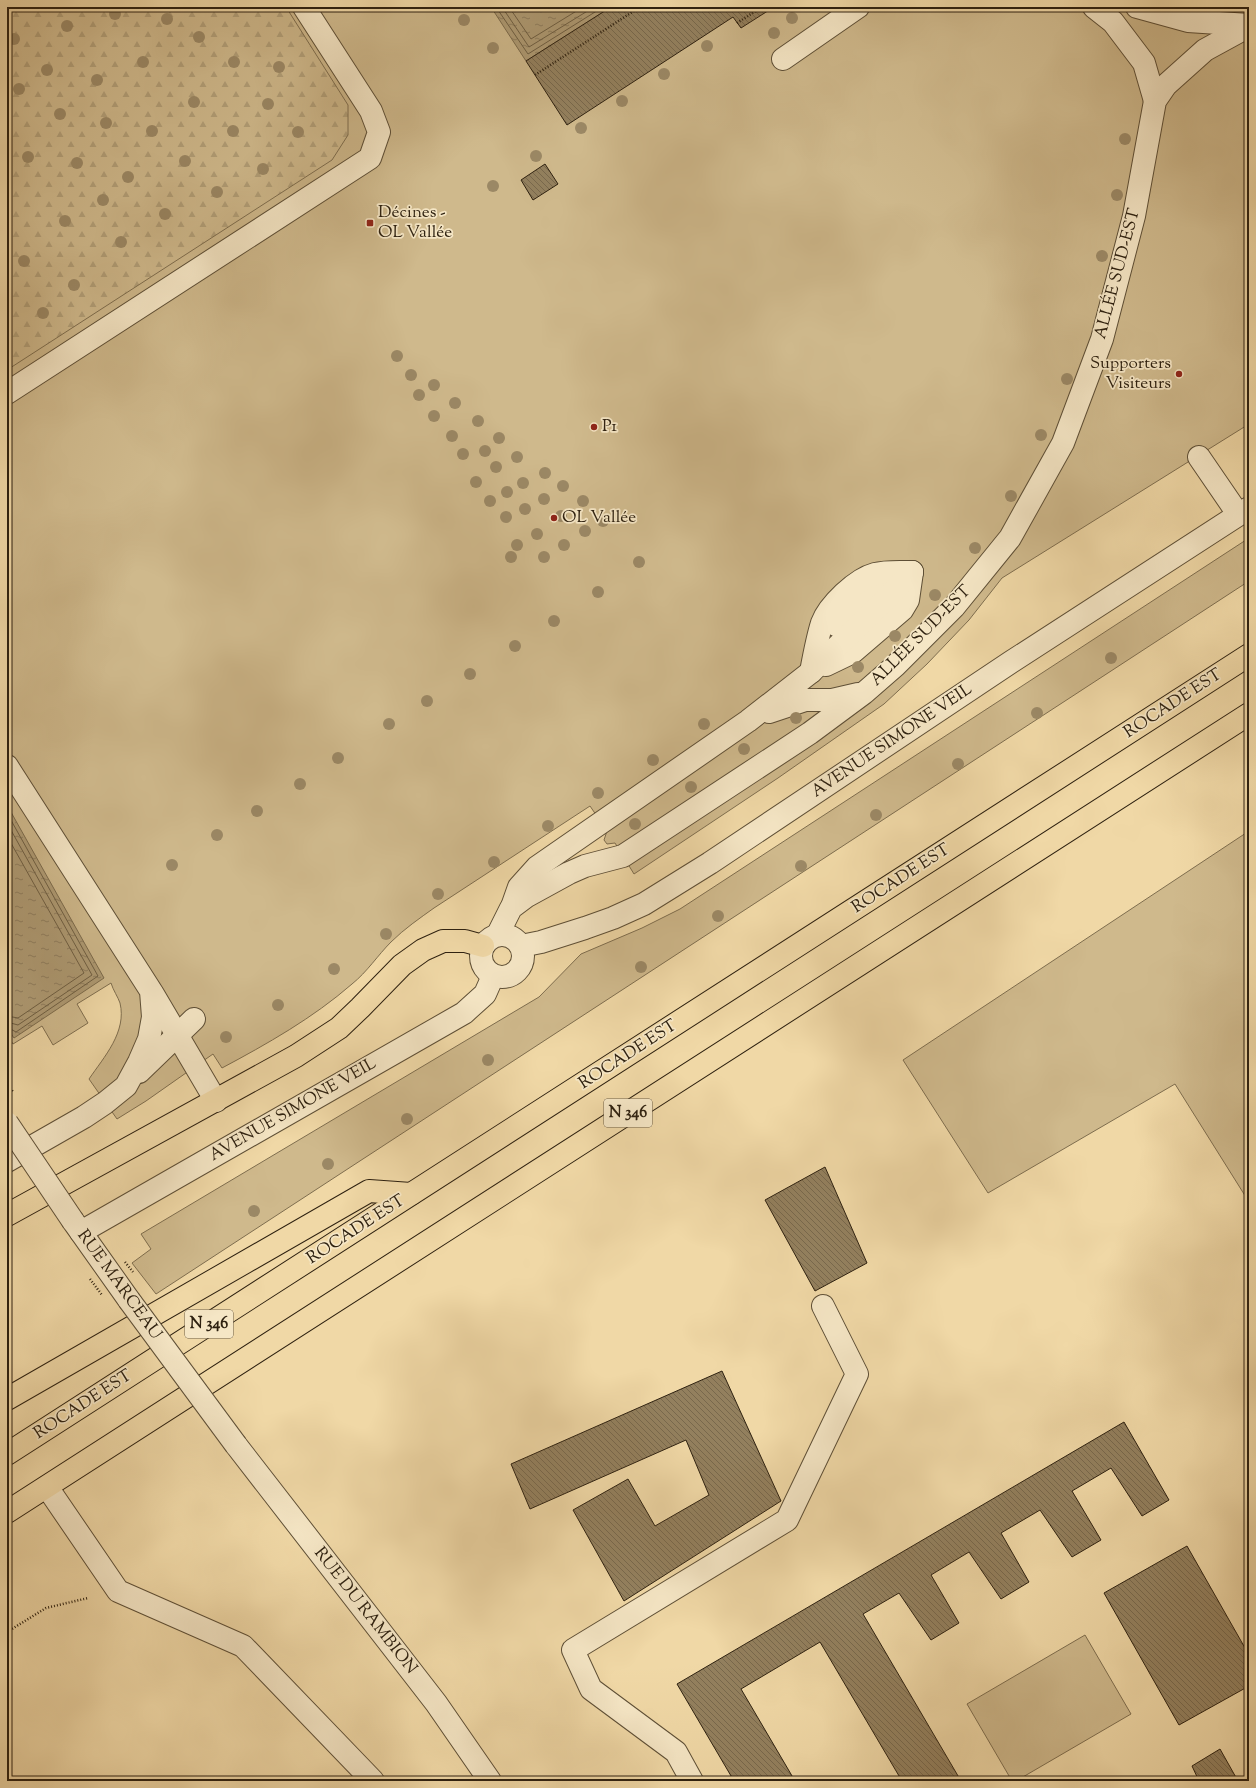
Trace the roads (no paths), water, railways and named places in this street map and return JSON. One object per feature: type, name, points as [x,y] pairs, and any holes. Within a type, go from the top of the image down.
[{"type":"highway","name":"ROCADE EST","points":[[7,1454],[1249,655]]},
{"type":"highway","name":"N 346","points":[[7,1512],[1249,714]]},
{"type":"highway","points":[[7,1215],[296,1056],[339,1028],[402,965],[423,950],[443,941],[492,941]]},
{"type":"highway","points":[[7,1399],[369,1191],[411,1194]]},
{"type":"street","points":[[7,394],[370,158],[379,132],[370,111],[304,7]]},
{"type":"street","points":[[783,59],[858,7]]},
{"type":"street","points":[[1094,7],[1113,22],[1144,63],[1155,100]]},
{"type":"street","points":[[1137,7],[1188,21],[1249,25]]},
{"type":"street","points":[[1155,100],[1166,85],[1205,50],[1249,25]]},
{"type":"street","name":"ALLÉE SUD-EST","points":[[492,941],[500,930],[511,908],[527,896],[585,866],[614,860],[623,856],[810,733],[864,693],[895,666],[954,607],[1010,538],[1063,443],[1102,339],[1134,216],[1155,100]]},
{"type":"street","points":[[1199,457],[1244,511]]},
{"type":"street","name":"AVENUE SIMONE VEIL","points":[[520,946],[541,942],[585,928],[613,918],[644,904],[716,858],[1010,662],[1244,511]]},
{"type":"street","points":[[511,908],[519,887],[537,867],[748,721],[811,672],[853,652],[902,610],[908,600],[912,572],[876,587],[847,612],[838,623],[811,672]]},
{"type":"street","points":[[748,721],[778,708],[806,700],[832,700],[864,693]]},
{"type":"street","points":[[7,766],[151,991],[216,1101]]},
{"type":"street","points":[[512,938],[520,946],[523,959],[518,970],[512,975],[506,977],[493,976],[483,966],[481,953],[492,941],[512,938]]},
{"type":"street","name":"AVENUE SIMONE VEIL","points":[[77,1227],[464,1013],[485,994],[490,986],[493,976]]},
{"type":"street","points":[[126,1086],[139,1062],[149,1038],[153,1017],[151,991]]},
{"type":"street","points":[[7,1161],[106,1103],[126,1086],[194,1019]]},
{"type":"street","name":"RUE MARCEAU","points":[[7,1123],[77,1227],[236,1445]]},
{"type":"street","points":[[692,1781],[676,1752],[591,1689],[573,1650],[788,1520],[857,1374],[823,1306]]},
{"type":"street","name":"RUE DU RAMBION","points":[[236,1445],[436,1703],[490,1781]]},
{"type":"street","points":[[47,1487],[118,1591],[243,1646],[373,1781]]},
{"type":"water","points":[[491,7],[611,7],[526,61]]},
{"type":"water","points":[[7,805],[104,978],[14,1038],[7,1028]]},
{"type":"place","name":"Décines - OL Vallée","points":[[370,223]]},
{"type":"place","name":"Supporters Visiteurs","points":[[1179,374]]},
{"type":"place","name":"P1","points":[[594,427]]},
{"type":"place","name":"OL Vallée","points":[[554,518]]}]
